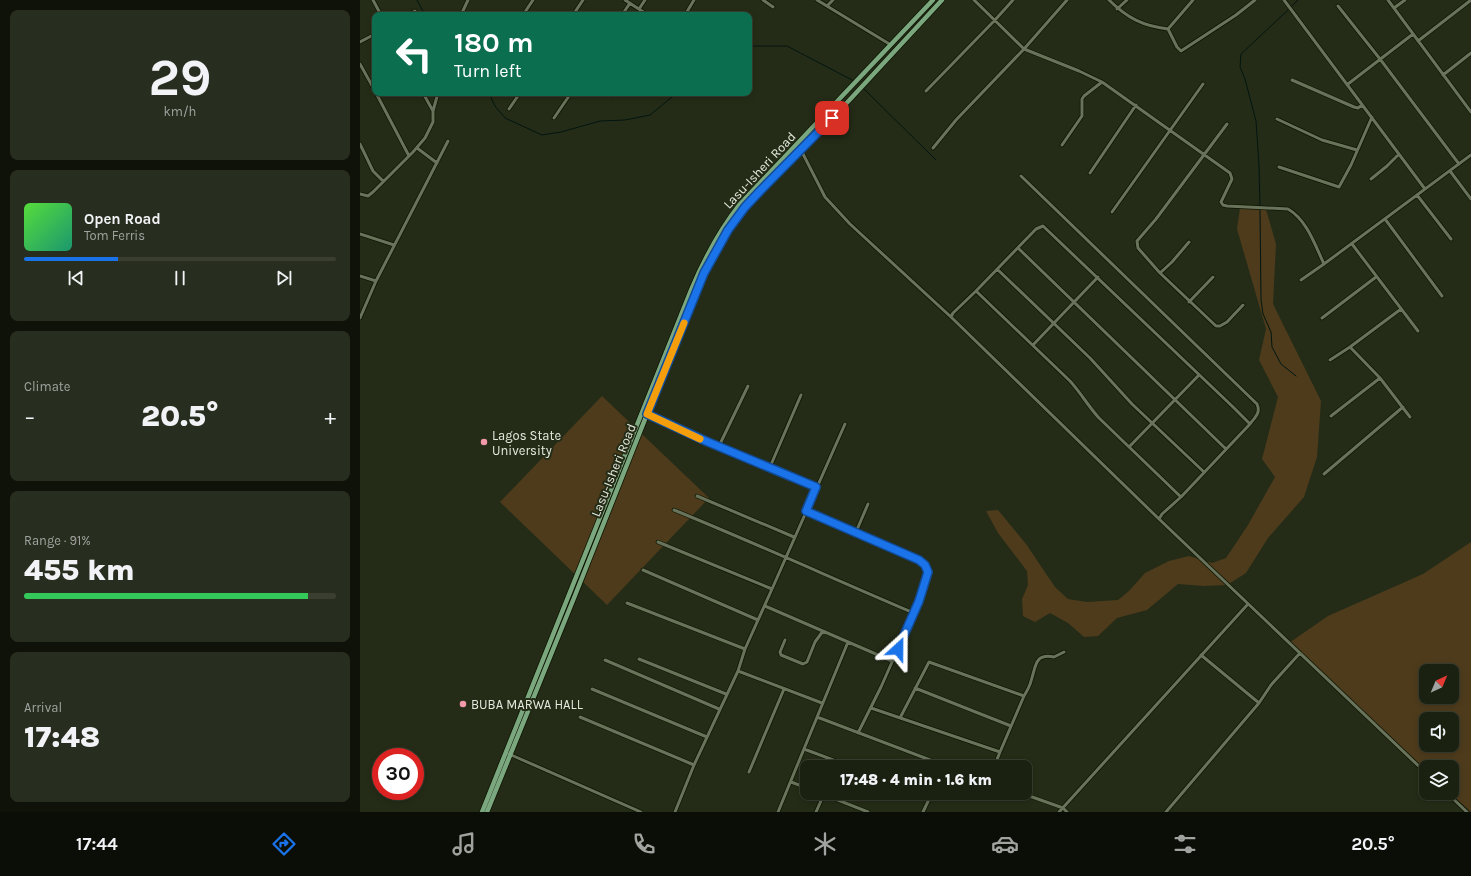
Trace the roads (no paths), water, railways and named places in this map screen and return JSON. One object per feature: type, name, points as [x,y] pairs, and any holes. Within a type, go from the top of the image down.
[{"type":"main road","name":"Lasu-Isheri Road","points":[[487,812],[508,753],[569,596],[691,290],[709,251],[723,227],[740,204],[933,0]]},
{"type":"main road","name":"Lasu-Isheri Road","points":[[482,812],[574,598],[698,285],[722,240],[745,207],[801,150],[942,0]]},
{"type":"main road","points":[[569,596],[574,598]]},
{"type":"street","points":[[373,0],[379,12]]},
{"type":"street","points":[[462,12],[468,0]]},
{"type":"street","points":[[525,12],[533,0]]},
{"type":"street","points":[[575,12],[583,0]]},
{"type":"street","points":[[625,0],[644,12]]},
{"type":"street","points":[[639,9],[645,0]]},
{"type":"street","points":[[687,12],[694,0]]},
{"type":"street","points":[[763,0],[773,8]]},
{"type":"street","points":[[817,0],[891,45]]},
{"type":"street","points":[[827,6],[833,0]]},
{"type":"street","points":[[974,0],[1024,49],[1102,82],[1171,130],[1232,176],[1221,202],[1223,205],[1288,208],[1296,214],[1306,228],[1324,264]]},
{"type":"street","points":[[926,91],[1013,0]]},
{"type":"street","points":[[933,148],[956,120],[1024,49],[1067,0]]},
{"type":"street","points":[[1109,0],[1117,9],[1135,21],[1152,27],[1168,29]]},
{"type":"street","points":[[1117,9],[1126,0]]},
{"type":"street","points":[[1168,29],[1193,0]]},
{"type":"street","points":[[1168,29],[1177,47],[1181,51],[1236,15],[1255,0]]},
{"type":"street","points":[[1284,0],[1425,189]]},
{"type":"street","points":[[1388,0],[1443,75],[1469,105],[1471,112]]},
{"type":"street","points":[[1394,8],[1405,0]]},
{"type":"street","points":[[1418,41],[1471,0]]},
{"type":"street","points":[[624,12],[630,3]]},
{"type":"street","points":[[1338,6],[1459,164]]},
{"type":"street","points":[[1348,84],[1413,34]]},
{"type":"street","points":[[360,42],[372,36]]},
{"type":"street","points":[[1443,75],[1471,53]]},
{"type":"street","points":[[360,64],[372,86]]},
{"type":"street","points":[[1292,80],[1354,108],[1362,106]]},
{"type":"street","points":[[1062,145],[1082,116],[1082,99],[1102,82]]},
{"type":"street","points":[[1112,212],[1203,84]]},
{"type":"street","points":[[377,96],[409,156]]},
{"type":"street","points":[[425,96],[433,111]]},
{"type":"street","points":[[360,194],[368,196],[417,148],[433,122],[433,111],[437,96]]},
{"type":"street","points":[[509,109],[518,96]]},
{"type":"street","points":[[554,118],[569,96]]},
{"type":"street","points":[[1090,174],[1136,105]]},
{"type":"street","points":[[1279,166],[1339,187],[1351,165],[1372,117]]},
{"type":"street","points":[[1277,119],[1322,140],[1358,150]]},
{"type":"street","points":[[1227,124],[1156,219],[1137,241],[1138,248],[1160,273],[1218,326],[1227,322],[1243,305]]},
{"type":"street","points":[[360,318],[376,281],[448,141]]},
{"type":"street","points":[[360,144],[373,171],[383,181]]},
{"type":"street","points":[[417,148],[437,163]]},
{"type":"street","points":[[801,150],[825,198],[835,209],[951,317],[1159,519],[1419,766]]},
{"type":"street","points":[[1371,179],[1399,154]]},
{"type":"street","points":[[1301,280],[1471,156]]},
{"type":"street","points":[[1450,171],[1471,199]]},
{"type":"street","points":[[1020,176],[1257,404],[1259,411],[1258,415],[1162,514],[1159,519]]},
{"type":"street","points":[[1417,195],[1451,239]]},
{"type":"street","points":[[1385,219],[1442,296]]},
{"type":"street","points":[[951,317],[953,313],[1036,229],[1043,226],[1250,424]]},
{"type":"street","points":[[360,234],[394,245]]},
{"type":"street","points":[[1160,273],[1172,262],[1189,242]]},
{"type":"street","points":[[1352,244],[1418,331]]},
{"type":"street","points":[[1018,248],[1176,399],[1226,449]]},
{"type":"street","points":[[997,269],[1090,358],[1118,390],[1204,472]]},
{"type":"street","points":[[360,276],[376,281]]},
{"type":"street","points":[[1190,302],[1213,277]]},
{"type":"street","points":[[1322,318],[1376,277]]},
{"type":"street","points":[[1033,345],[1098,278]]},
{"type":"street","points":[[976,291],[1070,381],[1080,392],[1092,411],[1181,496]]},
{"type":"street","points":[[1330,360],[1401,310]]},
{"type":"street","points":[[1350,347],[1380,378],[1410,417]]},
{"type":"street","points":[[1129,447],[1199,375]]},
{"type":"street","points":[[1331,416],[1380,378]]},
{"type":"street","points":[[719,446],[748,386]]},
{"type":"street","points":[[770,467],[801,395]]},
{"type":"street","points":[[1324,474],[1403,407]]},
{"type":"street","points":[[647,414],[708,442],[816,487]]},
{"type":"street","points":[[674,812],[719,709],[738,671],[745,649],[845,424]]},
{"type":"street","points":[[697,496],[794,537]]},
{"type":"street","points":[[856,532],[868,504]]},
{"type":"street","points":[[674,510],[752,542],[785,558],[914,613]]},
{"type":"street","points":[[806,511],[919,560],[925,565],[928,572],[914,613],[871,708],[858,733]]},
{"type":"street","points":[[658,542],[772,589]]},
{"type":"street","points":[[643,570],[758,620]]},
{"type":"street","points":[[627,603],[745,649]]},
{"type":"street","points":[[1059,812],[1248,604]]},
{"type":"street","points":[[765,606],[892,661]]},
{"type":"street","points":[[785,640],[780,652],[782,655],[803,664],[807,662],[815,642],[822,631]]},
{"type":"street","points":[[778,812],[848,642]]},
{"type":"street","points":[[997,760],[1031,682],[1034,667],[1041,658],[1046,655],[1054,657],[1064,652]]},
{"type":"street","points":[[1166,812],[1259,703],[1271,684],[1300,653]]},
{"type":"street","points":[[1202,655],[1259,703]]},
{"type":"street","points":[[639,659],[726,694]]},
{"type":"street","points":[[605,660],[719,709]]},
{"type":"street","points":[[900,718],[928,662],[1024,696]]},
{"type":"street","points":[[738,671],[822,703]]},
{"type":"street","points":[[749,772],[784,688]]},
{"type":"street","points":[[915,688],[1011,726]]},
{"type":"street","points":[[592,689],[707,737]]},
{"type":"street","points":[[871,708],[1000,752]]},
{"type":"street","points":[[580,717],[694,765]]},
{"type":"street","points":[[817,718],[926,760]]},
{"type":"street","points":[[804,749],[833,760]]},
{"type":"street","points":[[508,753],[640,812]]},
{"type":"street","points":[[791,782],[800,785]]},
{"type":"street","points":[[1032,797],[1063,808],[1067,812]]},
{"type":"street","points":[[816,812],[820,800]]},
{"type":"street","points":[[837,800],[868,812]]},
{"type":"street","points":[[923,812],[929,800]]},
{"type":"street","points":[[1454,800],[1467,812]]},
{"type":"waterway","points":[[417,0],[423,12]]},
{"type":"waterway","points":[[1292,6],[1298,0]]},
{"type":"waterway","points":[[1260,207],[1256,121],[1245,79],[1240,67],[1241,54],[1288,10]]},
{"type":"waterway","points":[[752,46],[787,46],[854,81]]},
{"type":"waterway","points":[[863,88],[936,160]]},
{"type":"waterway","points":[[490,96],[495,106],[505,118],[542,135],[561,132],[600,121],[625,120],[650,115],[673,96]]},
{"type":"waterway","points":[[1260,210],[1261,300],[1263,314],[1271,332],[1272,347],[1281,364],[1296,376]]},
{"type":"place","name":"Lagos State University","points":[[484,442]]},
{"type":"place","name":"BUBA MARWA HALL","points":[[463,704]]}]
